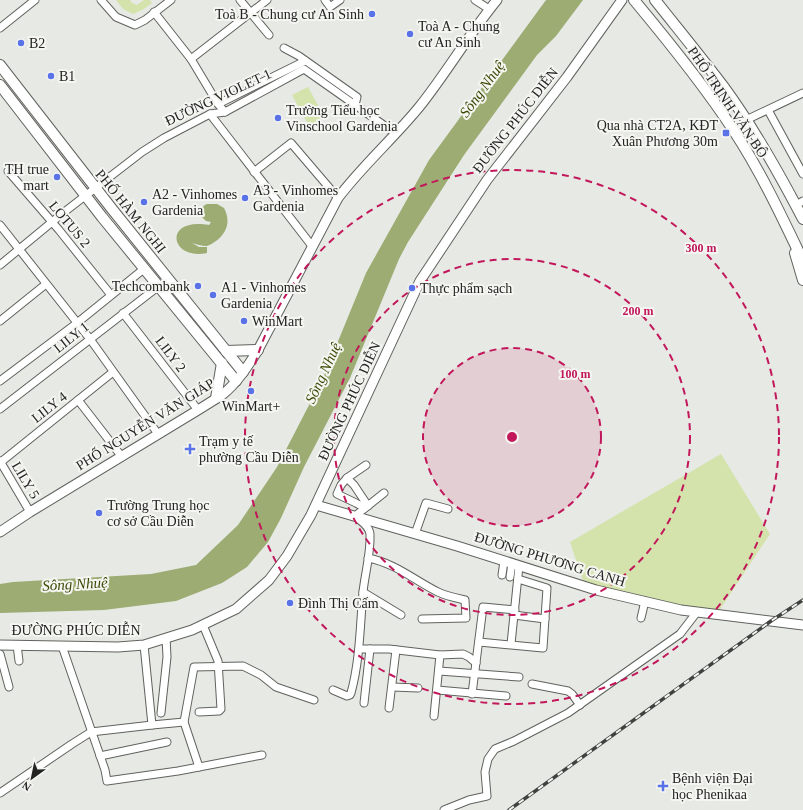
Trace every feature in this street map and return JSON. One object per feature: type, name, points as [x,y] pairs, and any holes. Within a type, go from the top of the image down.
[{"type":"main road","name":"PHỐ TRỊNH VĂN BÔ","points":[[634,0],[675,50],[734,131],[769,191],[803,261]]},
{"type":"main road","name":"PHỐ TRỊNH VĂN BÔ","points":[[655,0],[719,80],[746,120],[801,210]]},
{"type":"main road","name":"PHỐ HÀM NGHI","points":[[0,65],[96,189],[243,372]]},
{"type":"main road","name":"PHỐ HÀM NGHI","points":[[0,85],[86,196],[236,381]]},
{"type":"main road","name":"PHỐ TRỊNH VĂN BÔ","points":[[788,228],[803,280]]},
{"type":"main road","points":[[226,351],[258,350]]},
{"type":"main road","points":[[216,398],[222,364]]},
{"type":"street","points":[[101,0],[116,17],[132,25],[145,20],[171,0]]},
{"type":"street","points":[[240,0],[269,35]]},
{"type":"street","points":[[191,59],[267,0]]},
{"type":"street","points":[[325,0],[330,7],[340,0]]},
{"type":"street","points":[[475,0],[489,9]]},
{"type":"street","name":"PHỐ NGUYỄN VĂN GIÁP","points":[[0,532],[30,512],[198,410],[222,394],[236,381],[258,350],[338,198],[352,179],[395,134],[434,88],[489,9],[497,0]]},
{"type":"street","name":"ĐƯỜNG PHÚC DIỄN","points":[[0,645],[118,647],[144,645],[192,630],[238,608],[269,580],[288,556],[316,505],[420,281],[486,180],[567,77],[622,0]]},
{"type":"street","points":[[0,28],[30,1]]},
{"type":"street","points":[[154,12],[191,59],[218,104],[225,112]]},
{"type":"street","points":[[284,48],[305,60],[357,97],[355,105],[395,134]]},
{"type":"street","points":[[218,104],[305,60]]},
{"type":"street","name":"ĐƯỜNG VIOLET 1","points":[[0,266],[147,148],[210,114],[225,112],[304,69],[355,105]]},
{"type":"street","points":[[746,120],[803,93]]},
{"type":"street","points":[[768,110],[803,174]]},
{"type":"street","points":[[210,114],[312,246]]},
{"type":"street","points":[[254,172],[291,143],[338,198]]},
{"type":"street","name":"LOTUS 2","points":[[8,171],[53,223],[111,295]]},
{"type":"street","points":[[0,225],[90,339],[158,434]]},
{"type":"street","points":[[0,380],[77,323],[145,268]]},
{"type":"street","points":[[0,321],[46,284]]},
{"type":"street","name":"LILY 1","points":[[0,409],[159,286]]},
{"type":"street","name":"LILY 2","points":[[123,313],[198,410]]},
{"type":"street","name":"LILY 4","points":[[0,461],[113,372]]},
{"type":"street","points":[[78,400],[122,457]]},
{"type":"street","name":"LILY 5","points":[[0,461],[30,512]]},
{"type":"street","points":[[366,465],[347,478],[341,485],[337,494],[367,507]]},
{"type":"street","points":[[347,478],[354,485],[367,507]]},
{"type":"street","points":[[333,690],[350,696],[359,649],[363,592],[370,533],[367,526],[354,516],[384,493]]},
{"type":"street","points":[[415,534],[426,503],[448,509]]},
{"type":"street","name":"ĐƯỜNG PHƯƠNG CANH","points":[[316,505],[596,590],[681,610],[692,618],[803,625]]},
{"type":"street","points":[[368,558],[382,561],[395,567],[439,592],[465,600],[466,618],[422,619]]},
{"type":"street","points":[[506,576],[512,564]]},
{"type":"street","points":[[511,644],[518,580],[512,564]]},
{"type":"street","points":[[479,642],[544,648],[547,588],[518,580]]},
{"type":"street","points":[[363,592],[401,615]]},
{"type":"street","points":[[641,618],[645,601]]},
{"type":"street","points":[[472,694],[483,606],[545,619]]},
{"type":"street","points":[[444,810],[469,800],[487,796],[485,772],[487,761],[495,749],[561,717],[680,634],[692,618]]},
{"type":"street","points":[[199,712],[219,711],[221,709],[218,661],[203,625]]},
{"type":"street","points":[[161,713],[167,657],[166,638]]},
{"type":"street","points":[[16,645],[18,661]]},
{"type":"street","points":[[144,645],[152,725]]},
{"type":"street","points":[[62,646],[100,756],[107,781],[199,767],[262,755]]},
{"type":"street","points":[[359,649],[396,650],[440,655],[466,655],[476,663]]},
{"type":"street","points":[[364,702],[370,649]]},
{"type":"street","points":[[389,708],[396,650]]},
{"type":"street","points":[[0,654],[9,687]]},
{"type":"street","points":[[434,716],[440,655]]},
{"type":"street","points":[[199,767],[184,722],[193,668],[243,666],[261,675],[276,687],[314,700]]},
{"type":"street","points":[[439,671],[519,677]]},
{"type":"street","points":[[532,684],[568,691],[585,701]]},
{"type":"street","points":[[392,687],[418,688]]},
{"type":"street","points":[[437,690],[506,696]]},
{"type":"street","points":[[0,793],[91,732],[184,722]]},
{"type":"street","points":[[100,756],[167,742]]},
{"type":"shaded area","points":[[116,0],[130,0],[132,3],[137,5],[144,0],[150,0],[152,3],[133,14],[123,9]]},
{"type":"shaded area","points":[[308,87],[325,118],[309,126],[292,95]]},
{"type":"shaded area","points":[[721,454],[770,534],[717,614],[585,587],[570,542]]},
{"type":"water","name":"Sông Nhuệ","points":[[546,0],[583,0],[556,36],[537,55],[464,155],[408,242],[399,259],[350,378],[304,467],[281,518],[268,542],[247,567],[222,583],[176,601],[104,610],[0,613],[0,584],[151,574],[196,565],[238,525],[277,467],[323,378],[366,273],[429,160]]},
{"type":"water","points":[[207,204],[217,204],[224,208],[227,218],[227,226],[220,238],[208,246],[192,243],[199,247],[207,247],[207,253],[195,254],[185,251],[179,246],[176,239],[178,232],[184,227],[194,224],[209,225],[211,222],[206,221],[200,215],[202,208]]},
{"type":"railway","points":[[509,810],[771,621],[803,600]]},
{"type":"place","name":"Toà B - Chung cư An Sinh","points":[[372,14]]},
{"type":"place","name":"Toà A - Chung cư An Sinh","points":[[410,34]]},
{"type":"place","name":"B2","points":[[21,43]]},
{"type":"place","name":"B1","points":[[51,76]]},
{"type":"place","name":"Trường Tiểu học Vinschool Gardenia","points":[[278,118]]},
{"type":"place","name":"Qua nhà CT2A, KĐT Xuân Phương 30m","points":[[726,133]]},
{"type":"place","name":"TH true mart","points":[[57,177]]},
{"type":"place","name":"A3 - Vinhomes Gardenia","points":[[245,198]]},
{"type":"place","name":"A2 - Vinhomes Gardenia","points":[[144,202]]},
{"type":"place","name":"Techcombank","points":[[198,286]]},
{"type":"place","name":"Thực phẩm sạch","points":[[412,288]]},
{"type":"place","name":"A1 - Vinhomes Gardenia","points":[[213,295]]},
{"type":"place","name":"WinMart","points":[[244,321]]},
{"type":"place","name":"WinMart+","points":[[251,391]]},
{"type":"place","name":"Trạm y tế phường Cầu Diễn","points":[[190,449]]},
{"type":"place","name":"Trường Trung học cơ sở Cầu Diễn","points":[[99,513]]},
{"type":"place","name":"Đình Thị Cấm","points":[[290,603]]},
{"type":"place","name":"Bệnh viện Đại học Phenikaa","points":[[663,786]]}]
